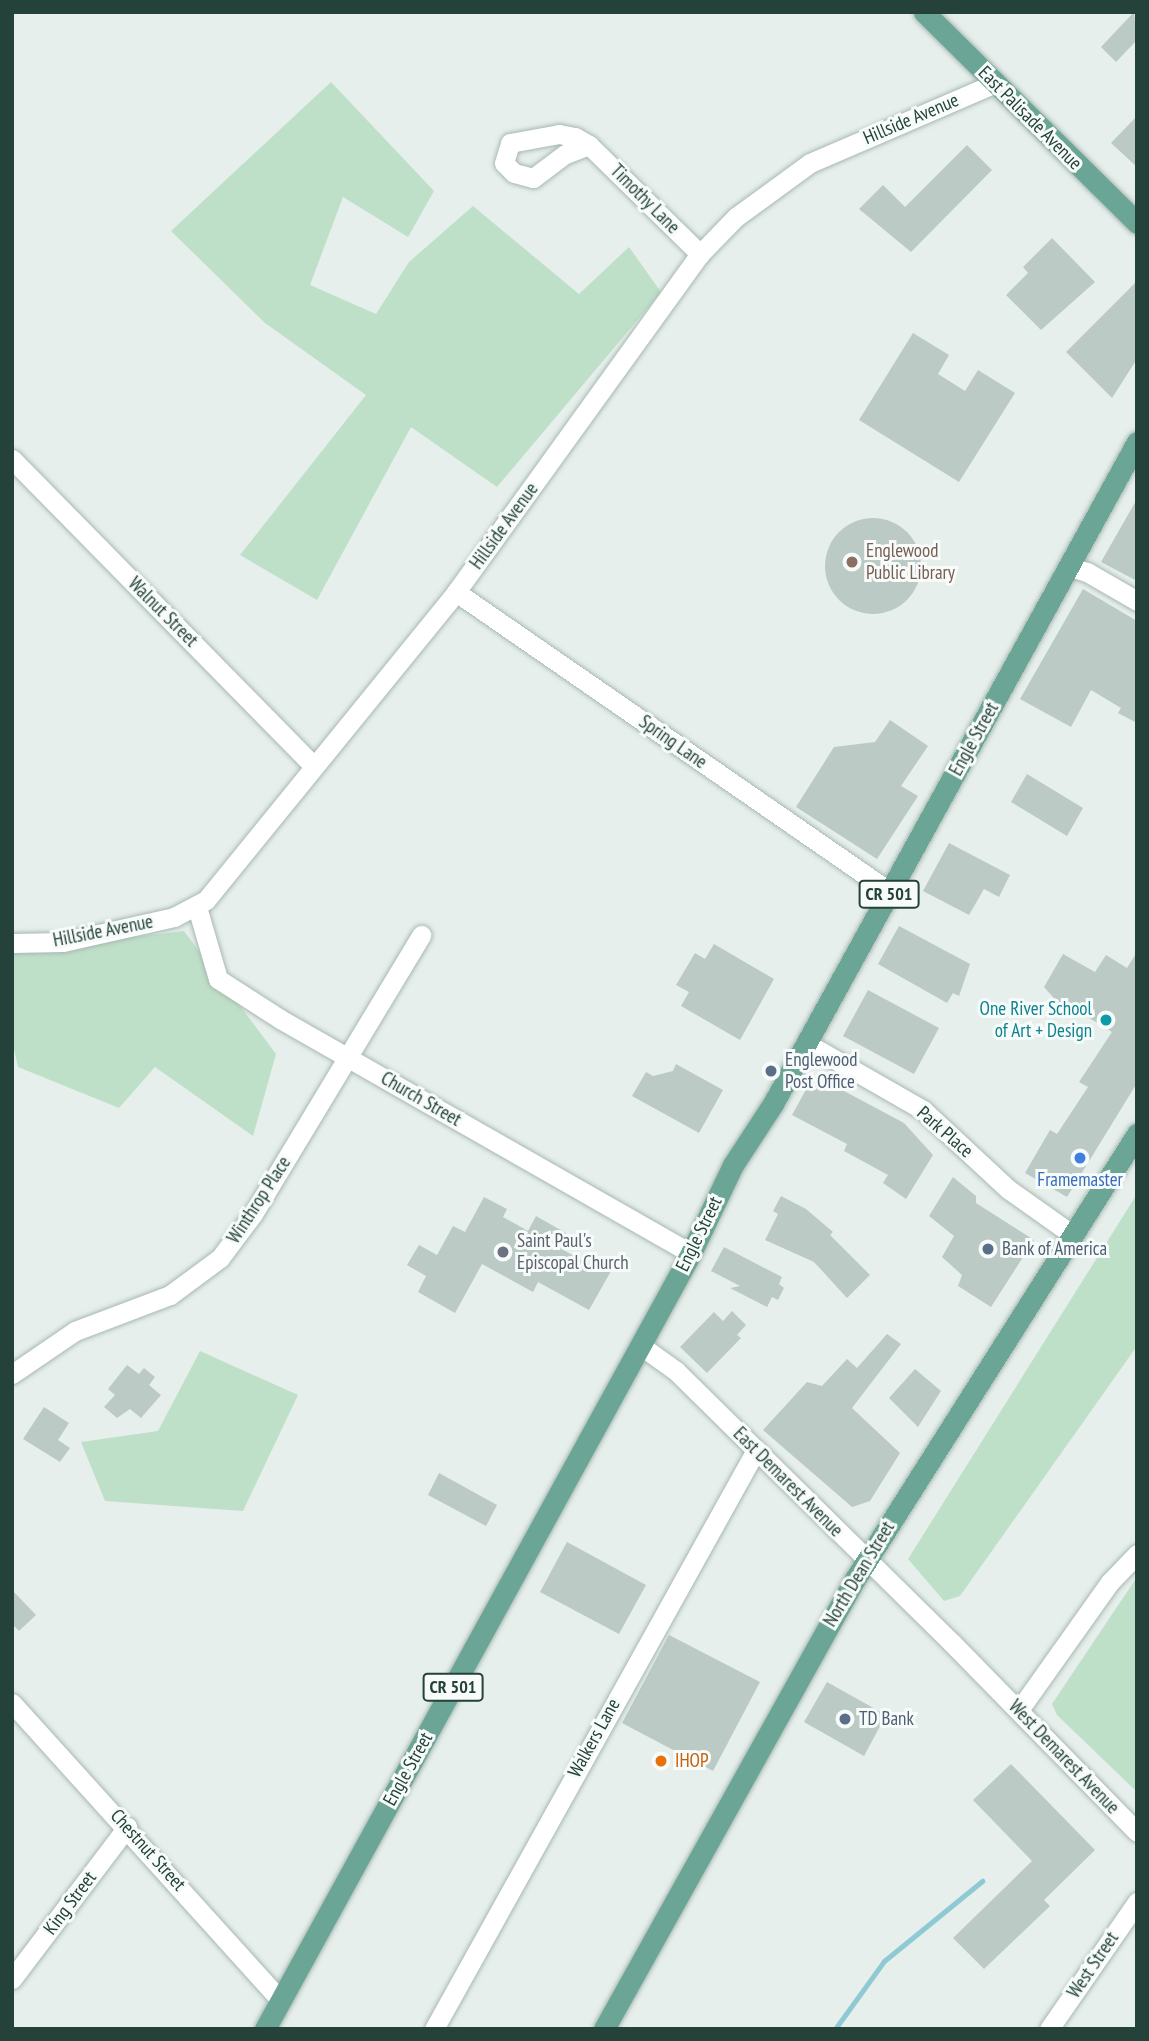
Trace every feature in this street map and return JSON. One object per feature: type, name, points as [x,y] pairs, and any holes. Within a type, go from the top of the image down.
[{"type":"main road","name":"East Palisade Avenue","points":[[924,12],[1137,223]]},
{"type":"main road","name":"Engle Street","points":[[265,2029],[691,1253],[733,1165],[806,1043],[1137,442]]},
{"type":"main road","name":"North Dean Street","points":[[604,2029],[866,1559],[1137,1134]]},
{"type":"street","name":"Hillside Avenue","points":[[12,943],[63,942],[174,917],[197,907],[221,886],[313,765],[456,592],[700,254],[736,217],[810,163],[996,83]]},
{"type":"street","name":"Timothy Lane","points":[[589,145],[700,254]]},
{"type":"street","name":"Walnut Street","points":[[12,459],[313,765]]},
{"type":"street","points":[[1068,566],[1087,572],[1137,601]]},
{"type":"street","name":"Spring Lane","points":[[456,592],[890,892]]},
{"type":"street","name":"Church Street","points":[[197,907],[218,979],[346,1056],[691,1253]]},
{"type":"street","name":"Winthrop Place","points":[[12,1374],[75,1331],[170,1295],[220,1258],[253,1214],[421,935]]},
{"type":"street","name":"Park Place","points":[[806,1043],[923,1110],[1008,1189],[1073,1235]]},
{"type":"street","name":"East Demarest Avenue","points":[[640,1345],[670,1365],[991,1682]]},
{"type":"street","name":"Walkers Lane","points":[[434,2029],[755,1450]]},
{"type":"street","points":[[1020,1710],[1110,1582],[1137,1554]]},
{"type":"street","name":"West Demarest Avenue","points":[[991,1682],[1137,1832]]},
{"type":"street","name":"Chestnut Street","points":[[12,1703],[127,1827],[280,2000]]},
{"type":"street","name":"King Street","points":[[12,1979],[127,1827]]},
{"type":"street","name":"West Street","points":[[1049,2029],[1137,1902]]},
{"type":"green space","points":[[331,82],[434,191],[408,237],[343,197],[310,285],[376,314],[409,262],[473,206],[579,294],[629,247],[661,292],[497,487],[411,427],[317,600],[240,555],[366,395],[265,323],[171,231]]},
{"type":"green space","points":[[184,931],[276,1054],[253,1136],[155,1067],[119,1108],[18,1067],[12,1040],[12,951]]},
{"type":"green space","points":[[1137,1194],[1137,1346],[960,1596],[944,1601],[908,1559]]},
{"type":"green space","points":[[200,1351],[298,1395],[243,1511],[105,1501],[81,1442],[158,1431]]},
{"type":"green space","points":[[1137,1577],[1137,1792],[1057,1715],[1052,1704]]},
{"type":"building","points":[[1134,12],[1137,40],[1116,62],[1101,47]]},
{"type":"building","points":[[1137,116],[1137,167],[1111,143]]},
{"type":"building","points":[[967,145],[992,170],[911,252],[859,209],[883,185],[905,207]]},
{"type":"building","points":[[1052,238],[1095,282],[1041,330],[1006,295],[1028,273],[1023,267]]},
{"type":"building","points":[[1137,281],[1137,359],[1112,398],[1066,352]]},
{"type":"building","points":[[913,333],[949,355],[938,374],[965,391],[978,370],[1015,393],[959,482],[859,420]]},
{"type":"building","points":[[1137,499],[1137,581],[1101,562]]},
{"type":"building","points":[[873,518],[891,522],[907,532],[917,548],[921,566],[917,584],[907,600],[891,610],[873,614],[855,610],[839,600],[829,584],[825,566],[829,548],[839,532],[855,522]]},
{"type":"building","points":[[1083,589],[1137,621],[1137,723],[1118,713],[1121,708],[1091,690],[1071,727],[1020,699]]},
{"type":"building","points":[[890,720],[928,746],[901,786],[918,796],[877,859],[796,807],[834,747],[875,742]]},
{"type":"building","points":[[1027,774],[1083,808],[1067,836],[1011,802]]},
{"type":"building","points":[[949,843],[1010,875],[999,897],[984,889],[969,915],[923,891]]},
{"type":"building","points":[[899,926],[970,964],[959,996],[953,993],[947,1003],[878,964]]},
{"type":"building","points":[[714,944],[774,979],[740,1040],[681,1006],[689,992],[676,985],[695,953],[705,959]]},
{"type":"building","points":[[1137,952],[1137,1083],[1067,1197],[1025,1173],[1050,1130],[1057,1134],[1088,1087],[1079,1082],[1112,1032],[1073,1008],[1069,1015],[1044,987],[1063,954],[1095,972],[1106,955],[1127,968]]},
{"type":"building","points":[[868,990],[939,1028],[914,1074],[843,1036]]},
{"type":"building","points":[[676,1064],[723,1090],[699,1133],[632,1096],[646,1072],[653,1076],[673,1071]]},
{"type":"building","points":[[814,1075],[904,1123],[933,1155],[906,1199],[883,1183],[888,1175],[844,1151],[847,1144],[792,1115]]},
{"type":"building","name":"Bank of America","points":[[953,1177],[976,1196],[976,1203],[1034,1240],[991,1307],[958,1286],[962,1275],[942,1257],[954,1236],[929,1216]]},
{"type":"building","points":[[781,1196],[806,1209],[833,1232],[830,1235],[870,1275],[847,1298],[814,1262],[765,1240],[778,1214],[773,1211]]},
{"type":"building","name":"Saint Paul's Episcopal Church","points":[[484,1197],[507,1209],[503,1217],[528,1231],[536,1216],[566,1233],[558,1247],[594,1267],[601,1256],[615,1264],[589,1310],[538,1282],[533,1292],[482,1264],[455,1313],[418,1292],[426,1276],[407,1265],[419,1245],[437,1255],[453,1226],[465,1232]]},
{"type":"building","points":[[724,1247],[782,1277],[779,1284],[784,1288],[778,1300],[772,1297],[767,1307],[730,1288],[740,1286],[711,1271]]},
{"type":"building","points":[[732,1311],[746,1325],[737,1335],[741,1338],[707,1373],[680,1347],[714,1312],[723,1321]]},
{"type":"building","points":[[887,1334],[901,1344],[852,1408],[900,1453],[870,1501],[852,1507],[763,1430],[807,1382],[822,1386],[847,1359],[857,1368]]},
{"type":"building","points":[[127,1365],[139,1374],[144,1368],[155,1377],[149,1385],[161,1395],[141,1418],[130,1409],[117,1418],[104,1407],[115,1395],[108,1389]]},
{"type":"building","points":[[915,1369],[941,1391],[918,1427],[889,1398]]},
{"type":"building","points":[[44,1407],[69,1423],[58,1440],[70,1448],[60,1462],[23,1439]]},
{"type":"building","points":[[439,1473],[497,1505],[486,1526],[428,1495]]},
{"type":"building","points":[[567,1542],[646,1585],[619,1634],[540,1592]]},
{"type":"building","points":[[12,1590],[36,1615],[19,1631],[12,1624]]},
{"type":"building","points":[[669,1635],[760,1682],[713,1771],[622,1723]]},
{"type":"building","name":"TD Bank","points":[[827,1682],[886,1715],[864,1756],[804,1722]]},
{"type":"building","points":[[1011,1764],[1095,1850],[1044,1900],[1050,1906],[984,1969],[953,1938],[1032,1861],[973,1800]]},
{"type":"waterway","points":[[835,2029],[884,1961],[982,1881]]},
{"type":"place","name":"Englewood Public Library","points":[[852,562]]},
{"type":"place","name":"One River School of Art + Design","points":[[1106,1020]]},
{"type":"place","name":"Englewood Post Office","points":[[771,1071]]},
{"type":"place","name":"Framemaster","points":[[1080,1158]]},
{"type":"place","name":"Bank of America","points":[[988,1249]]},
{"type":"place","name":"Saint Paul's Episcopal Church","points":[[503,1252]]},
{"type":"place","name":"TD Bank","points":[[845,1719]]},
{"type":"place","name":"IHOP","points":[[661,1761]]}]
